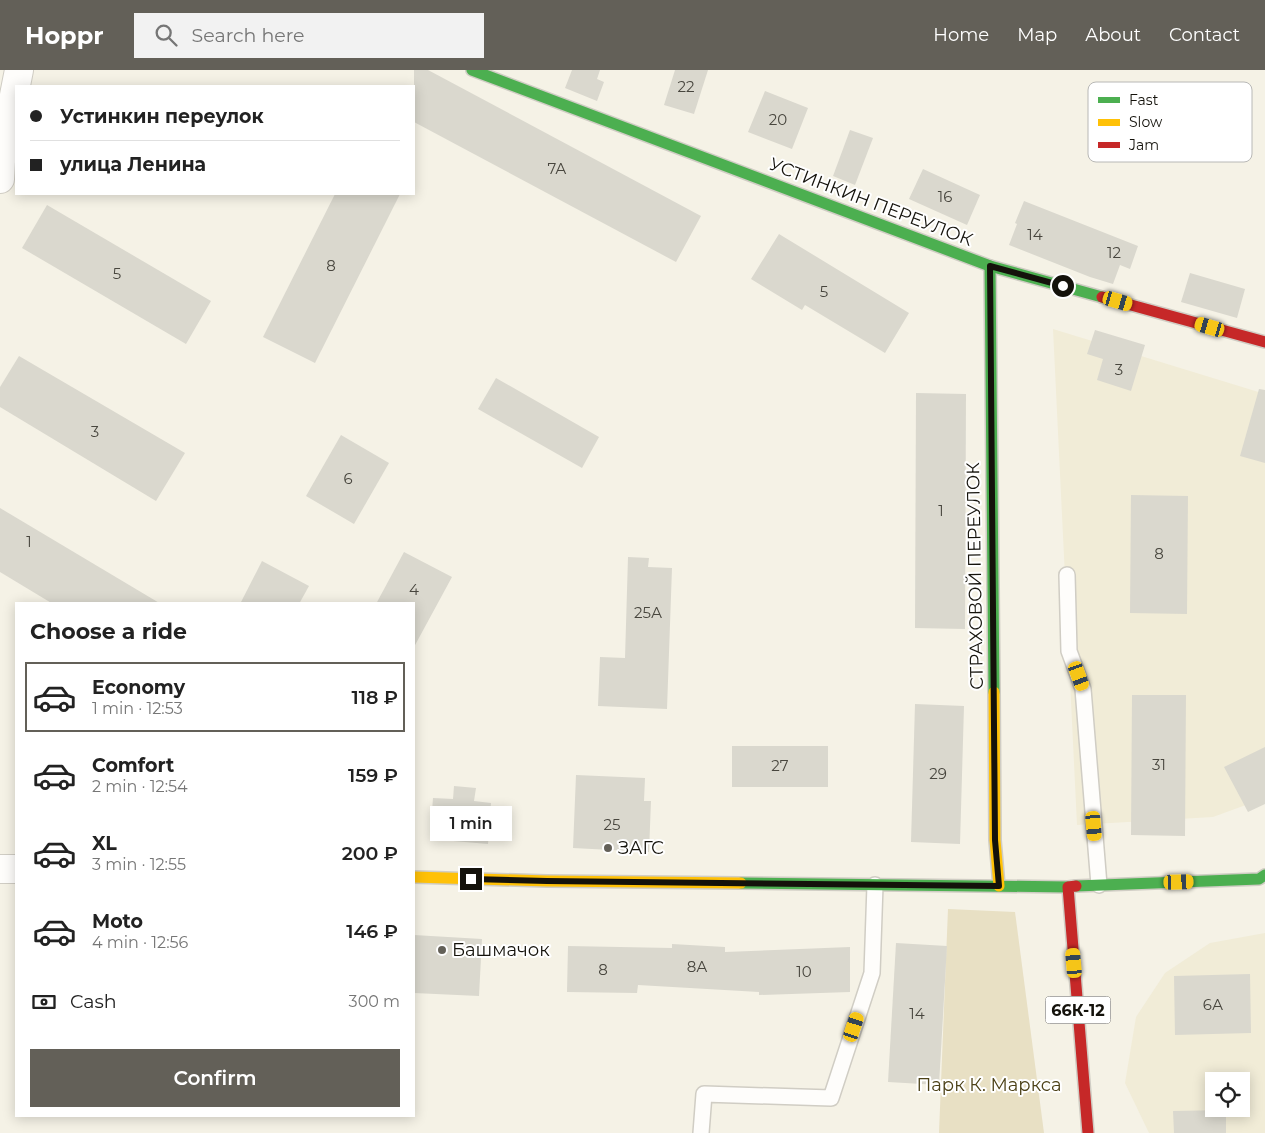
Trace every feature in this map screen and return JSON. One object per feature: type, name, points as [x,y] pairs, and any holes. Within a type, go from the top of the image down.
[{"type":"street","points":[[16,85],[19,70]]},
{"type":"street","name":"УСТИНКИН ПЕРЕУЛОК","points":[[472,70],[990,266],[1265,342]]},
{"type":"street","points":[[0,179],[1,161],[15,90]]},
{"type":"street","name":"СТРАХОВОЙ ПЕРЕУЛОК","points":[[990,266],[995,840],[999,886]]},
{"type":"street","points":[[0,869],[15,869]]},
{"type":"street","points":[[415,877],[547,881],[1068,887],[1099,884],[1263,879]]},
{"type":"street","name":"66К-12","points":[[1068,887],[1088,1133]]},
{"type":"lane","points":[[1067,575],[1069,651],[1083,689],[1099,884]]},
{"type":"lane","points":[[701,1133],[704,1094],[831,1098],[872,973],[876,884]]},
{"type":"shaded area","points":[[1053,329],[1265,394],[1265,798],[1213,817],[1077,825]]},
{"type":"shaded area","points":[[1265,933],[1265,1133],[1149,1133],[1125,1083],[1136,1017],[1165,973],[1210,943]]},
{"type":"green space","name":"Парк К. Маркса","points":[[948,909],[1015,912],[1044,1133],[939,1133]]},
{"type":"building","points":[[414,70],[428,70],[701,216],[676,262],[415,123]]},
{"type":"building","points":[[572,70],[600,70],[597,79],[604,82],[597,101],[565,88]]},
{"type":"building","points":[[675,70],[708,70],[694,114],[664,105]]},
{"type":"building","points":[[765,91],[808,108],[792,149],[748,132]]},
{"type":"building","points":[[850,130],[873,138],[855,185],[833,176]]},
{"type":"building","points":[[923,169],[980,195],[967,225],[909,199]]},
{"type":"building","points":[[334,195],[399,195],[315,363],[263,337]]},
{"type":"building","points":[[1024,201],[1138,246],[1130,269],[1120,265],[1113,284],[1090,277],[1009,245]]},
{"type":"building","points":[[47,205],[211,301],[186,344],[22,248]]},
{"type":"building","points":[[779,234],[909,313],[885,353],[805,305],[802,310],[751,279]]},
{"type":"building","points":[[1190,273],[1245,289],[1237,318],[1181,302]]},
{"type":"building","points":[[1095,330],[1145,345],[1131,391],[1097,380],[1103,359],[1087,354]]},
{"type":"building","points":[[19,356],[185,453],[156,501],[0,407],[0,387]]},
{"type":"building","points":[[496,378],[599,437],[582,468],[478,409]]},
{"type":"building","points":[[1259,389],[1265,390],[1265,463],[1240,456]]},
{"type":"building","points":[[916,393],[966,394],[965,629],[915,628]]},
{"type":"building","points":[[341,435],[389,463],[354,524],[306,496]]},
{"type":"building","points":[[1131,495],[1188,496],[1187,614],[1130,613]]},
{"type":"building","points":[[0,508],[158,602],[50,602],[0,572]]},
{"type":"building","points":[[404,552],[452,577],[415,645],[415,602],[377,602]]},
{"type":"building","points":[[628,557],[649,558],[648,567],[672,568],[667,709],[598,706],[600,657],[625,658]]},
{"type":"building","points":[[262,561],[309,586],[300,602],[241,602]]},
{"type":"building","points":[[1132,695],[1186,695],[1185,836],[1131,835]]},
{"type":"building","points":[[915,704],[964,706],[960,844],[911,842]]},
{"type":"building","points":[[732,746],[828,746],[828,787],[732,787]]},
{"type":"building","points":[[1265,747],[1265,804],[1248,812],[1224,767]]},
{"type":"building","points":[[576,775],[645,778],[644,801],[651,801],[649,852],[573,848]]},
{"type":"building","points":[[454,786],[476,788],[474,801],[491,803],[488,844],[430,839],[433,798],[453,799]]},
{"type":"building","points":[[415,935],[482,939],[479,996],[415,993]]},
{"type":"building","points":[[896,943],[947,946],[939,1085],[888,1082]]},
{"type":"building","points":[[672,944],[725,947],[725,952],[850,947],[850,992],[759,995],[759,992],[638,985],[637,993],[567,992],[568,946],[672,948]]},
{"type":"building","points":[[1250,974],[1251,1033],[1175,1035],[1174,976]]},
{"type":"building","points":[[1205,1110],[1205,1117],[1226,1117],[1226,1133],[1174,1133],[1173,1111]]},
{"type":"traffic: fast","points":[[472,70],[990,266],[1102,297]]},
{"type":"traffic: fast","points":[[990,266],[994,692]]},
{"type":"traffic: fast","points":[[1076,886],[1259,879],[1265,875]]},
{"type":"traffic: fast","points":[[741,883],[1068,887]]},
{"type":"traffic: slow","points":[[994,692],[995,840],[999,886]]},
{"type":"traffic: slow","points":[[415,877],[547,881],[741,883]]},
{"type":"traffic: jam","points":[[1102,297],[1265,342]]},
{"type":"traffic: jam","points":[[1076,886],[1068,887],[1088,1133]]},
{"type":"place","name":"ЗАГС","points":[[608,848]]},
{"type":"place","name":"Башмачок","points":[[442,950]]},
{"type":"route","points":[[471,879],[999,886],[995,840],[990,266],[1063,286]]}]
